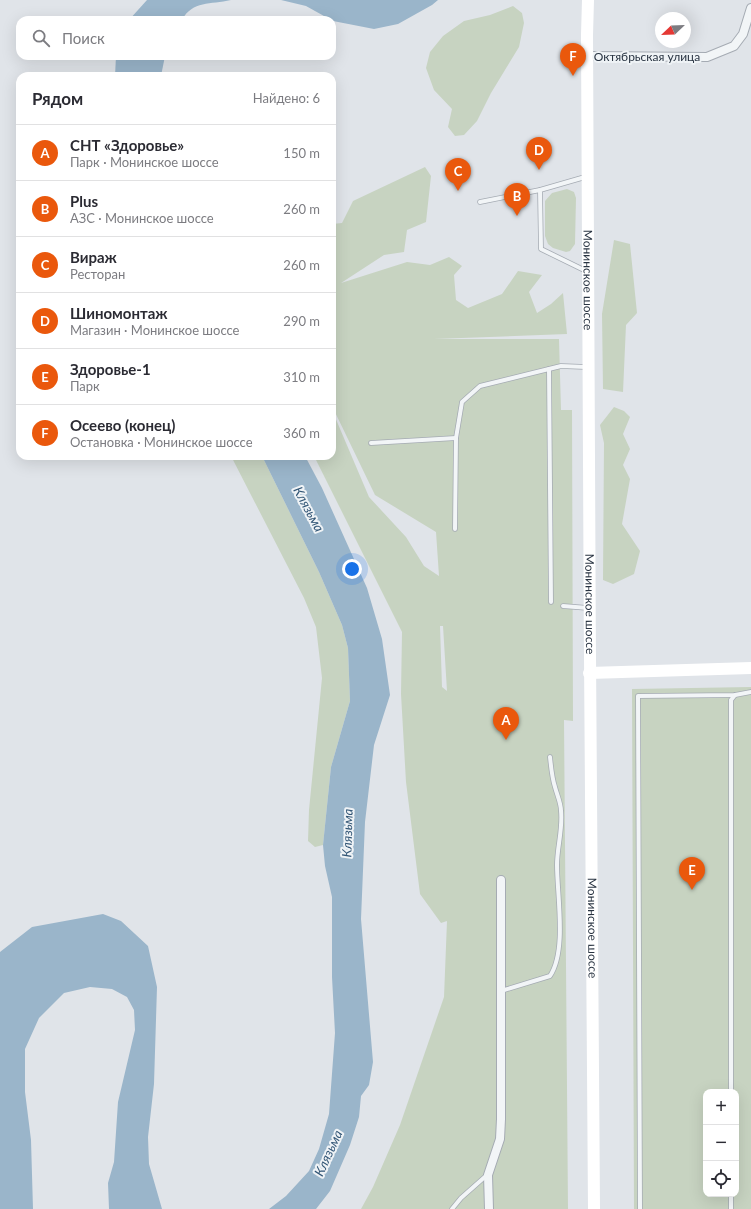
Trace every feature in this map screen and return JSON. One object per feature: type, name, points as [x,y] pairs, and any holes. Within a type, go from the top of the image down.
[{"type":"main road","name":"Монинское шоссе","points":[[588,0],[589,673],[593,924],[594,1209]]},
{"type":"main road","points":[[589,673],[751,668]]},
{"type":"street","name":"Октябрьская улица","points":[[587,56],[707,57],[734,46],[747,32],[751,8]]},
{"type":"street","points":[[489,1209],[488,1175],[490,1164],[500,1139],[501,1119],[501,880]]},
{"type":"lane","points":[[480,202],[540,190],[588,176]]},
{"type":"lane","points":[[540,190],[540,249],[588,272]]},
{"type":"lane","points":[[454,529],[456,438],[462,402],[480,386],[561,366],[588,366]]},
{"type":"lane","points":[[549,369],[551,602]]},
{"type":"lane","points":[[371,442],[456,438]]},
{"type":"lane","points":[[563,606],[589,608]]},
{"type":"lane","points":[[640,1209],[638,696],[735,695],[751,692]]},
{"type":"lane","points":[[731,1089],[732,700],[735,695]]},
{"type":"lane","points":[[500,991],[550,976],[555,970],[558,957],[560,913],[557,865],[562,819],[550,757]]},
{"type":"lane","points":[[452,1209],[461,1198],[488,1175]]},
{"type":"lane","points":[[731,1197],[731,1209]]},
{"type":"green space","points":[[513,6],[522,13],[524,23],[519,47],[491,93],[477,121],[464,135],[455,136],[448,127],[452,109],[434,90],[426,68],[430,52],[443,36],[464,21],[490,15]]},
{"type":"green space","points":[[425,167],[431,176],[426,222],[407,230],[404,252],[384,255],[341,283],[407,262],[430,265],[449,257],[462,266],[454,275],[456,300],[468,308],[502,294],[518,271],[542,275],[529,292],[537,313],[551,304],[563,293],[567,334],[434,339],[559,339],[561,410],[572,410],[573,721],[564,720],[568,1209],[361,1209],[373,1187],[400,1125],[444,997],[447,921],[441,923],[420,894],[406,782],[401,694],[402,632],[316,460],[336,460],[336,419],[369,497],[406,537],[424,566],[439,576],[436,532],[375,495],[336,414],[336,224],[342,223],[353,201]],"holes":[[[440,626],[443,626],[447,691],[442,687]]]},
{"type":"green space","points":[[567,189],[574,192],[576,198],[575,244],[570,251],[566,252],[553,248],[548,244],[545,236],[545,201],[552,193]]},
{"type":"green space","points":[[614,240],[630,244],[637,313],[626,325],[623,392],[603,389],[602,314]]},
{"type":"green space","points":[[614,407],[624,411],[630,417],[623,434],[630,449],[623,465],[630,479],[622,524],[640,551],[634,574],[613,584],[603,580],[604,443],[600,425]]},
{"type":"green space","points":[[233,460],[264,460],[319,572],[342,625],[348,648],[350,701],[331,767],[323,845],[315,847],[308,841],[309,810],[322,678],[316,627],[304,598]]},
{"type":"green space","points":[[751,687],[751,1209],[634,1209],[632,689]]},
{"type":"water","points":[[147,0],[231,0],[197,6],[191,9],[185,16],[133,16]]},
{"type":"water","points":[[281,0],[438,0],[432,5],[398,24],[374,29],[336,22],[336,16],[324,16],[306,6]]},
{"type":"water","points":[[116,60],[164,60],[162,72],[115,72]]},
{"type":"water","name":"Клязьма","points":[[264,460],[307,460],[322,488],[367,588],[382,639],[390,695],[374,745],[365,822],[361,919],[373,1062],[369,1085],[361,1096],[359,1117],[350,1145],[330,1191],[316,1209],[269,1209],[286,1196],[309,1171],[319,1149],[329,1114],[335,1033],[332,977],[332,897],[325,866],[323,845],[331,767],[350,701],[348,648],[342,625],[319,572]]},
{"type":"water","points":[[103,914],[121,921],[148,946],[157,987],[154,1084],[148,1137],[149,1164],[162,1209],[109,1209],[108,1183],[114,1162],[118,1102],[135,1030],[134,1010],[127,997],[112,989],[90,987],[64,993],[39,1018],[25,1049],[25,1092],[31,1140],[33,1209],[0,1209],[0,952],[32,927]]},
{"type":"place","name":"Осеево (конец)","points":[[573,76]]},
{"type":"place","name":"Шиномонтаж","points":[[539,170]]},
{"type":"place","name":"Вираж","points":[[458,191]]},
{"type":"place","name":"Plus","points":[[517,216]]},
{"type":"place","name":"СНТ «Здоровье»","points":[[506,740]]},
{"type":"place","name":"Здоровье-1","points":[[692,890]]}]
